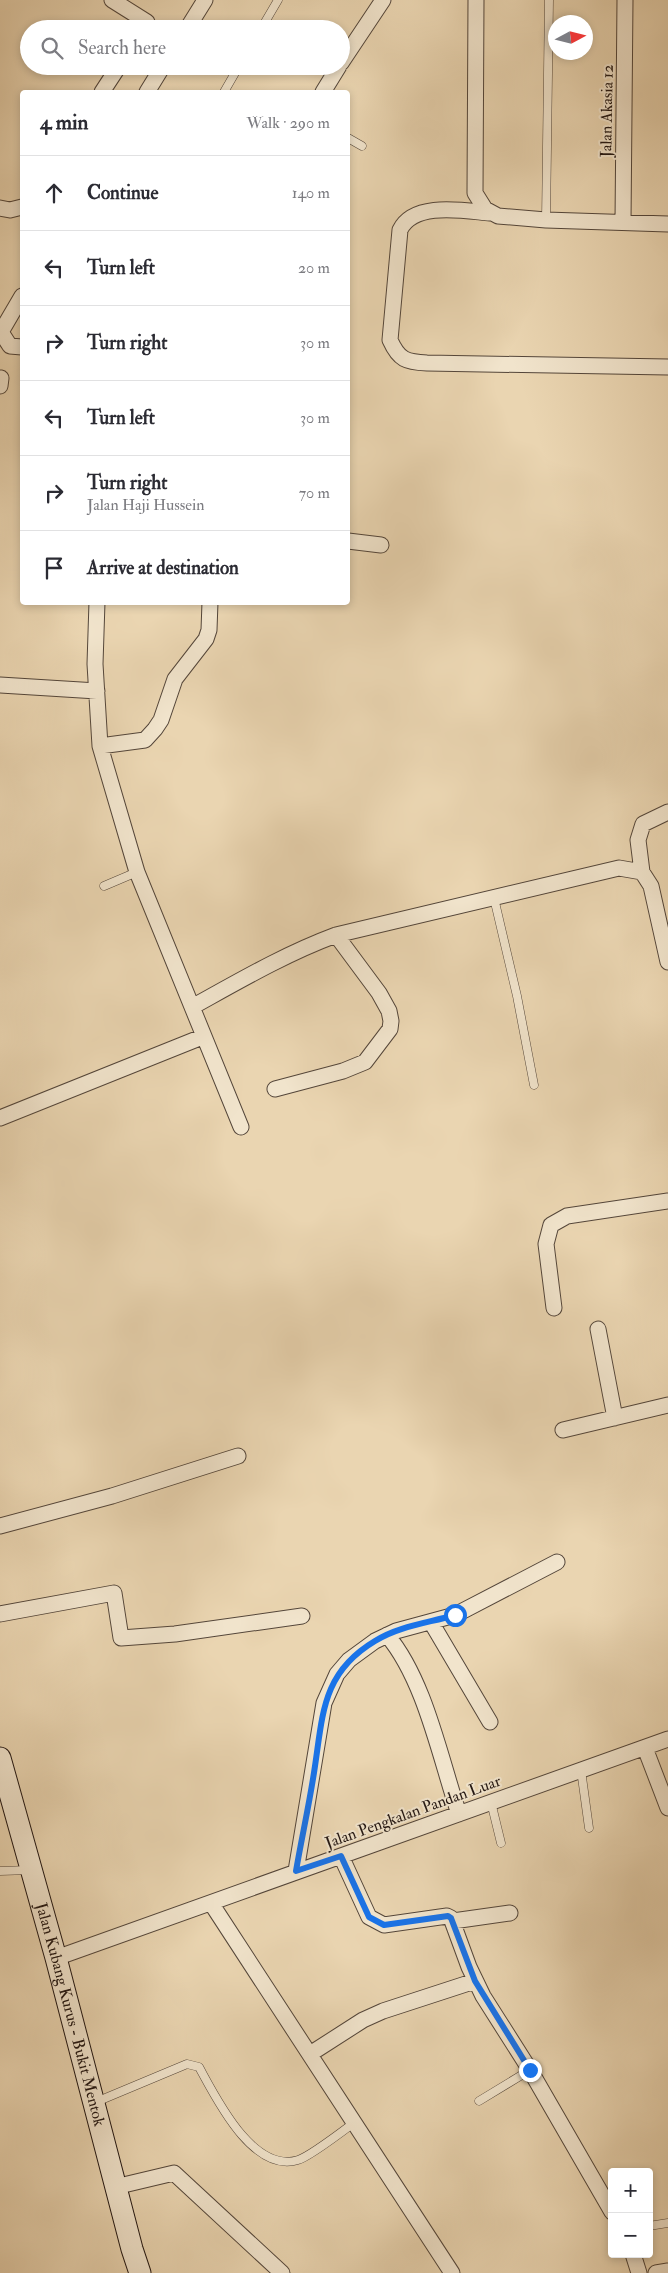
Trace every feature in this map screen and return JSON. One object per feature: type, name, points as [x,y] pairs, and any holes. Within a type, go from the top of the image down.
[{"type":"main road","name":"Jalan Kubang Kurus - Bukit Mentok","points":[[0,1758],[56,1958],[140,2273]]},
{"type":"street","points":[[112,0],[144,20]]},
{"type":"street","points":[[193,20],[205,0]]},
{"type":"street","points":[[350,50],[383,0]]},
{"type":"street","points":[[476,0],[475,193],[485,209],[498,216],[546,220],[668,224]]},
{"type":"street","name":"Jalan Akasia 12","points":[[623,222],[625,0]]},
{"type":"street","points":[[103,90],[113,75]]},
{"type":"street","points":[[148,90],[157,75]]},
{"type":"street","points":[[324,90],[333,75]]},
{"type":"street","points":[[0,208],[10,210],[20,208]]},
{"type":"street","points":[[490,212],[431,211],[412,216],[404,222],[400,230],[390,340],[395,352],[408,362],[668,367]]},
{"type":"street","points":[[20,299],[1,332],[10,346],[20,347]]},
{"type":"street","points":[[0,386],[1,378]]},
{"type":"street","points":[[350,541],[381,545]]},
{"type":"street","points":[[97,605],[97,690],[100,746],[137,872],[192,1007],[202,1037],[241,1127]]},
{"type":"street","points":[[100,746],[145,740],[155,729],[161,720],[166,700],[175,679],[206,639],[209,630],[210,605]]},
{"type":"street","points":[[0,685],[97,690]]},
{"type":"street","points":[[668,812],[643,824],[638,840],[642,866],[651,886],[668,962]]},
{"type":"street","points":[[192,1007],[270,963],[336,934],[619,868],[642,866]]},
{"type":"street","points":[[275,1089],[344,1071],[365,1062],[390,1029],[389,1011],[379,992],[336,934]]},
{"type":"street","points":[[0,1118],[202,1037]]},
{"type":"street","points":[[554,1308],[546,1244],[551,1225],[567,1216],[668,1201]]},
{"type":"street","points":[[598,1329],[615,1418]]},
{"type":"street","points":[[563,1430],[668,1405]]},
{"type":"street","points":[[0,1526],[112,1496],[238,1456]]},
{"type":"street","points":[[296,1871],[324,1703],[330,1688],[349,1660],[375,1641],[387,1635],[455,1615],[557,1562]]},
{"type":"street","points":[[0,1614],[114,1593],[121,1638],[175,1634],[302,1616]]},
{"type":"street","points":[[431,1622],[490,1722]]},
{"type":"street","points":[[387,1635],[404,1658],[419,1690],[459,1814]]},
{"type":"street","name":"Jalan Pengkalan Pandan Luar","points":[[56,1958],[668,1739]]},
{"type":"street","points":[[645,1748],[668,1808]]},
{"type":"street","points":[[341,1856],[369,1917],[376,1922],[384,1925],[448,1916],[453,1921],[475,1981],[530,2070],[608,2205]]},
{"type":"street","points":[[211,1902],[356,2122],[452,2273]]},
{"type":"street","points":[[453,1921],[510,1913]]},
{"type":"street","points":[[310,2054],[370,2017],[475,1981]]},
{"type":"street","points":[[114,2180],[174,2173],[282,2273]]},
{"type":"street","points":[[656,2273],[668,2271]]},
{"type":"lane","points":[[266,20],[278,0]]},
{"type":"lane","points":[[546,220],[549,0]]},
{"type":"lane","points":[[225,90],[234,75]]},
{"type":"lane","points":[[350,139],[362,146]]},
{"type":"lane","points":[[104,886],[137,872]]},
{"type":"lane","points":[[494,898],[517,996],[534,1085]]},
{"type":"lane","points":[[582,1770],[589,1828]]},
{"type":"lane","points":[[491,1802],[501,1843]]},
{"type":"lane","points":[[0,1871],[32,1870]]},
{"type":"lane","points":[[94,2103],[187,2064],[199,2067],[214,2094],[247,2142],[266,2158],[282,2161],[298,2160],[356,2122]]},
{"type":"lane","points":[[479,2101],[530,2070]]},
{"type":"lane","points":[[653,2225],[668,2223]]},
{"type":"route","points":[[455,1615],[396,1631],[375,1641],[349,1660],[337,1674],[324,1703],[296,1871],[341,1856],[369,1917],[376,1922],[384,1925],[448,1916],[451,1918],[475,1981],[530,2070]]}]
